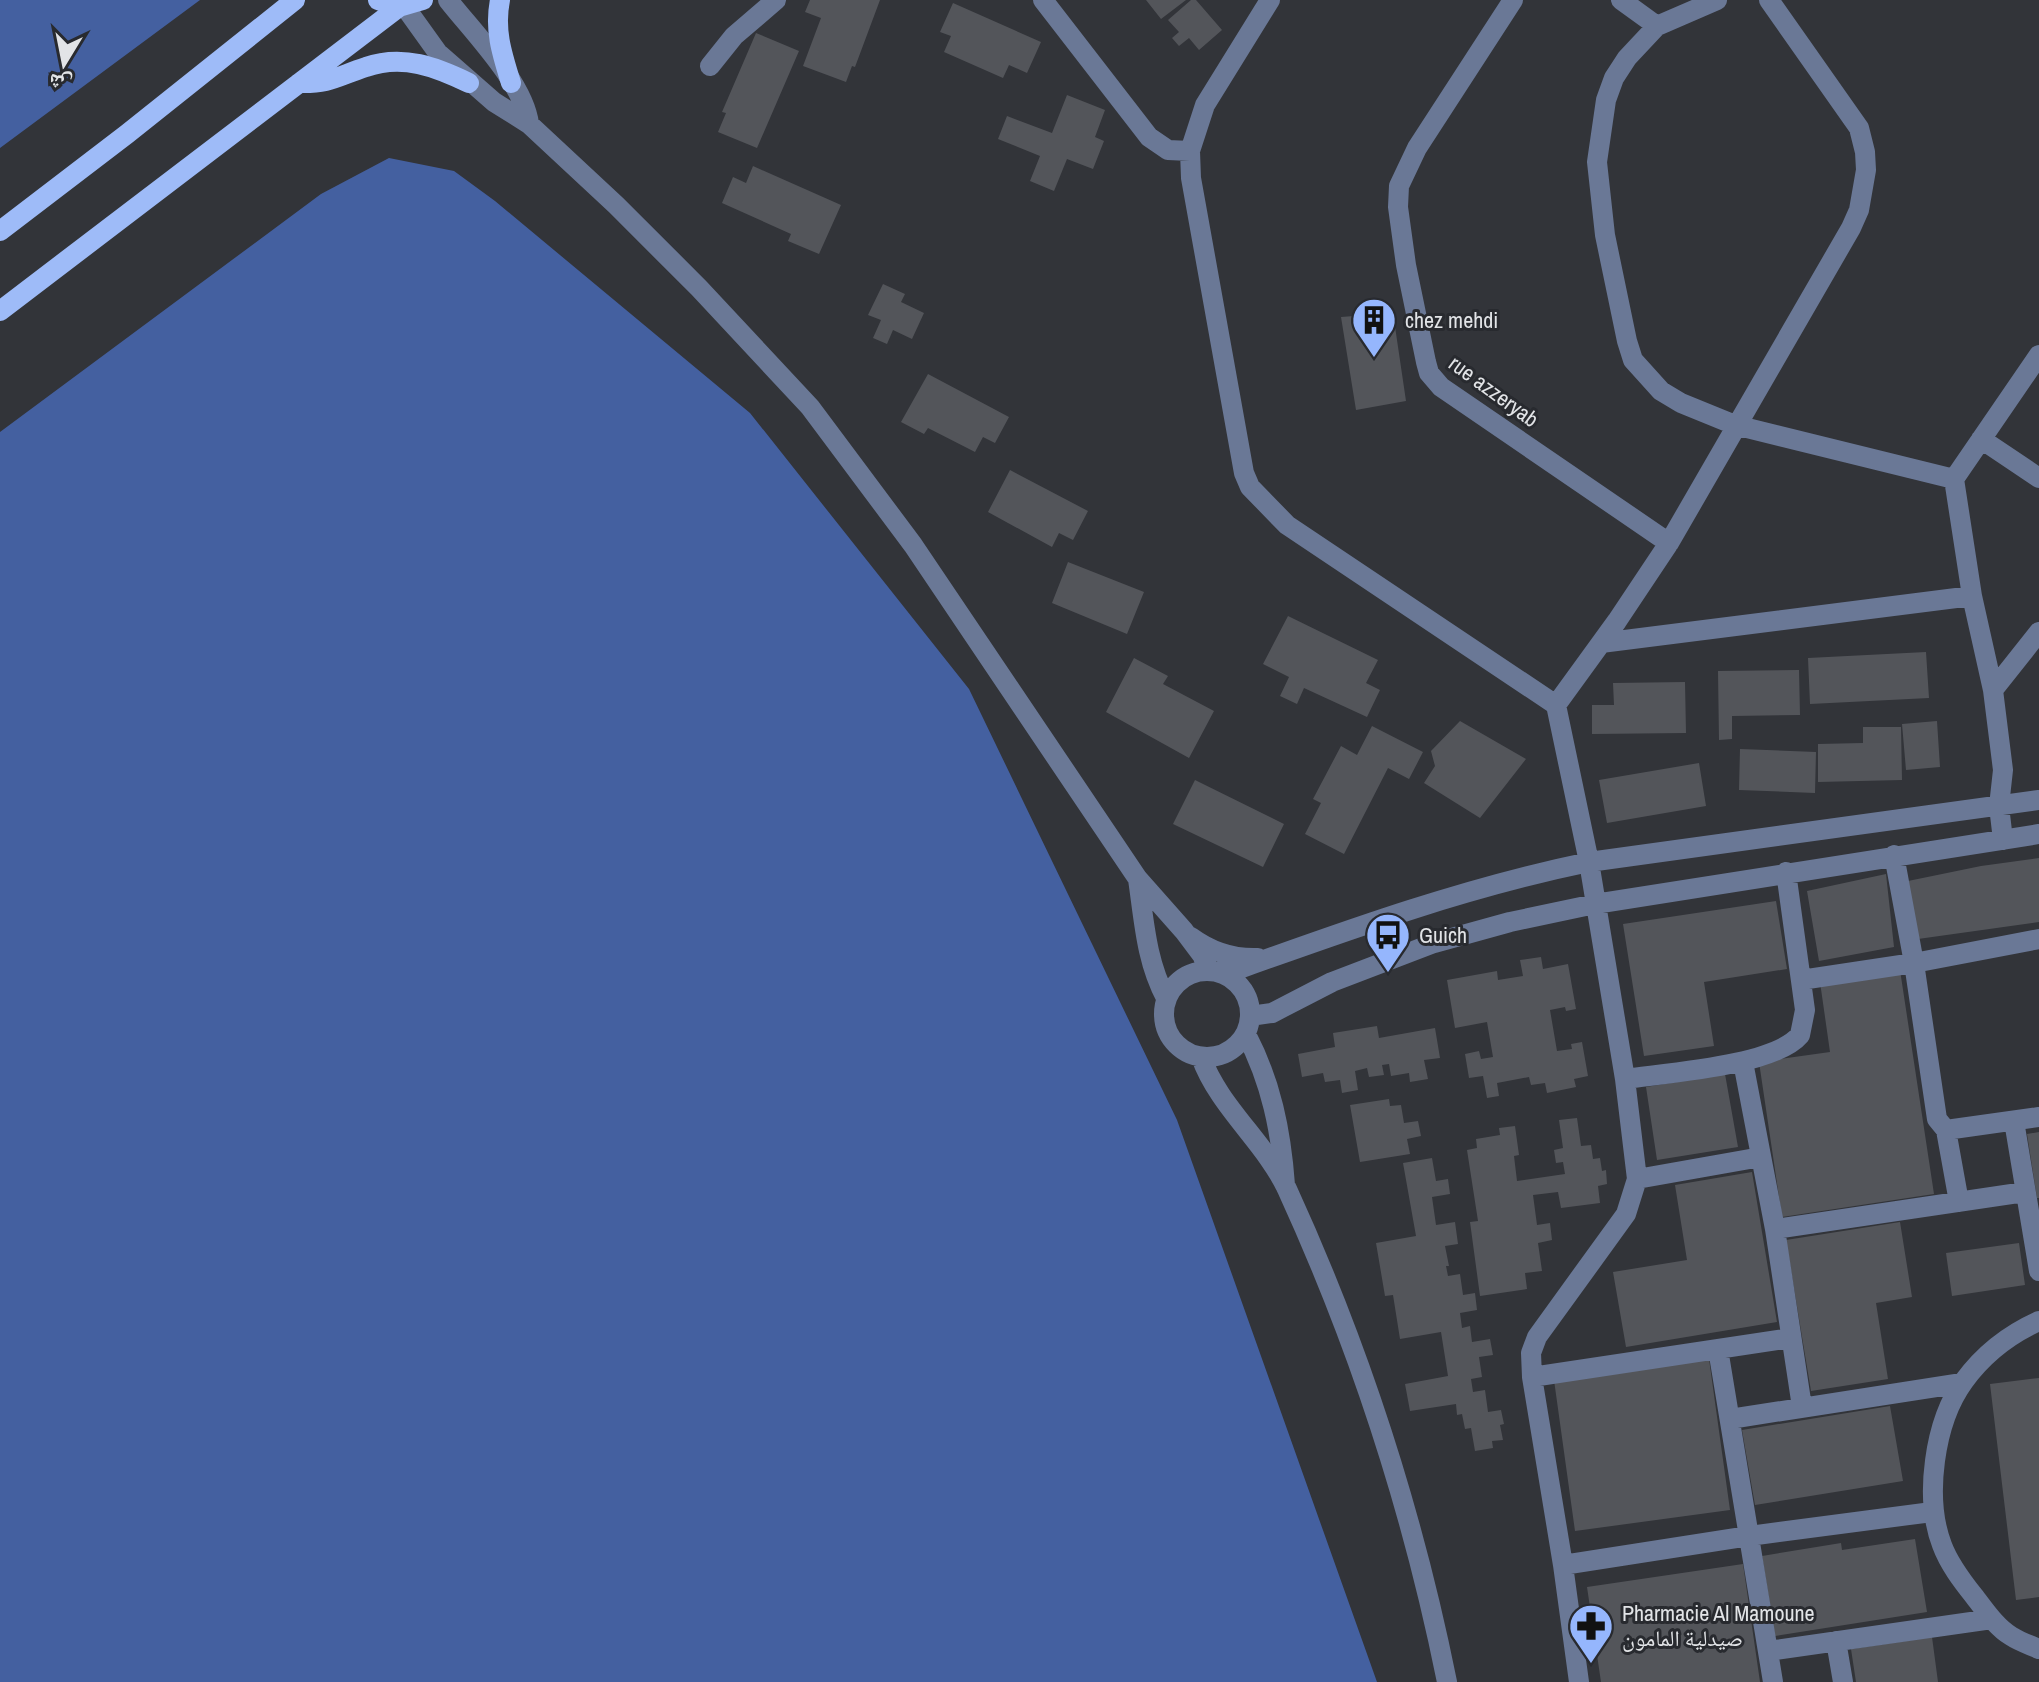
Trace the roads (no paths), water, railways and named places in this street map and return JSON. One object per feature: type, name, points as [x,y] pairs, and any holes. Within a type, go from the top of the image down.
[{"type":"main road","points":[[0,231],[295,0]]},
{"type":"main road","points":[[378,0],[409,4]]},
{"type":"main road","points":[[500,0],[496,20],[511,83]]},
{"type":"main road","points":[[0,311],[299,83],[409,4]]},
{"type":"main road","points":[[299,83],[322,83],[364,67],[397,61],[425,64],[469,83]]},
{"type":"street","points":[[448,0],[511,83],[529,124]]},
{"type":"street","points":[[710,66],[734,36],[776,0]]},
{"type":"street","points":[[1043,0],[1149,137],[1168,150],[1190,151]]},
{"type":"street","name":"rue azzeryab","points":[[1513,0],[1417,148],[1399,186],[1398,207],[1406,265],[1429,373],[1441,387],[1669,543]]},
{"type":"street","points":[[1621,0],[1657,26]]},
{"type":"street","points":[[1717,0],[1657,26],[1627,58],[1614,78],[1606,100],[1597,162],[1605,235],[1633,360],[1661,391],[1681,403],[1735,425],[1954,479]]},
{"type":"street","points":[[1556,705],[1669,543],[1859,210],[1866,170],[1859,128],[1769,0]]},
{"type":"street","points":[[409,4],[438,53],[469,83],[529,124],[678,267],[810,407],[913,545],[1138,879],[1217,972],[1241,987],[1247,996],[1248,1025],[1278,1119],[1285,1185]]},
{"type":"street","points":[[1262,4],[1205,105],[1190,151],[1191,178],[1241,457],[1250,487],[1287,525],[1556,705],[1589,862],[1625,1079],[1637,1179],[1626,1214],[1537,1337],[1531,1353],[1532,1377],[1579,1682]]},
{"type":"street","points":[[2003,840],[1999,806],[2003,770],[1993,690],[1972,596],[1954,479],[2039,355]]},
{"type":"street","points":[[1981,439],[2039,478]]},
{"type":"street","points":[[1601,643],[1972,596]]},
{"type":"street","points":[[1993,690],[2039,632]]},
{"type":"street","points":[[1166,998],[1178,981],[1198,971],[1217,972],[1270,958],[1438,899],[1525,876],[1589,862],[2039,800]]},
{"type":"street","points":[[1138,879],[1150,959],[1166,998],[1165,1024],[1170,1035],[1189,1053],[1211,1057],[1230,1050],[1248,1025],[1332,982],[1434,943],[1510,922],[1595,904],[1786,872],[2039,834]]},
{"type":"street","points":[[1894,855],[1937,1119],[1946,1130],[1959,1202]]},
{"type":"street","points":[[1625,1079],[1743,1062],[1782,1048],[1800,1035],[1805,1010],[1786,872]]},
{"type":"street","points":[[1184,931],[1223,953],[1243,958],[1270,958]]},
{"type":"street","points":[[1801,980],[1914,963],[2039,939]]},
{"type":"street","points":[[1201,1057],[1220,1094],[1285,1185],[1333,1298],[1361,1372],[1410,1526],[1447,1682]]},
{"type":"street","points":[[1743,1062],[1775,1229],[1802,1407]]},
{"type":"street","points":[[1946,1130],[2039,1117]]},
{"type":"street","points":[[2014,1121],[2039,1271]]},
{"type":"street","points":[[1637,1179],[1761,1157]]},
{"type":"street","points":[[1775,1229],[2025,1192]]},
{"type":"street","points":[[2039,1321],[1998,1345],[1962,1383],[1946,1419],[1932,1466],[1932,1512],[1942,1546],[1959,1577],[1992,1619],[2010,1636],[2039,1649]]},
{"type":"street","points":[[1532,1377],[1791,1338]]},
{"type":"street","points":[[1718,1349],[1773,1682]]},
{"type":"street","points":[[1730,1419],[1962,1383]]},
{"type":"street","points":[[1563,1565],[1932,1512]]},
{"type":"street","points":[[1768,1651],[1992,1619]]},
{"type":"street","points":[[1836,1641],[1843,1682]]},
{"type":"place","name":"chez mehdi","points":[[1374,359]]},
{"type":"place","name":"Guich","points":[[1388,974]]},
{"type":"place","name":"Pharmacie Al Mamoune صيدلية المامون","points":[[1591,1665]]}]
